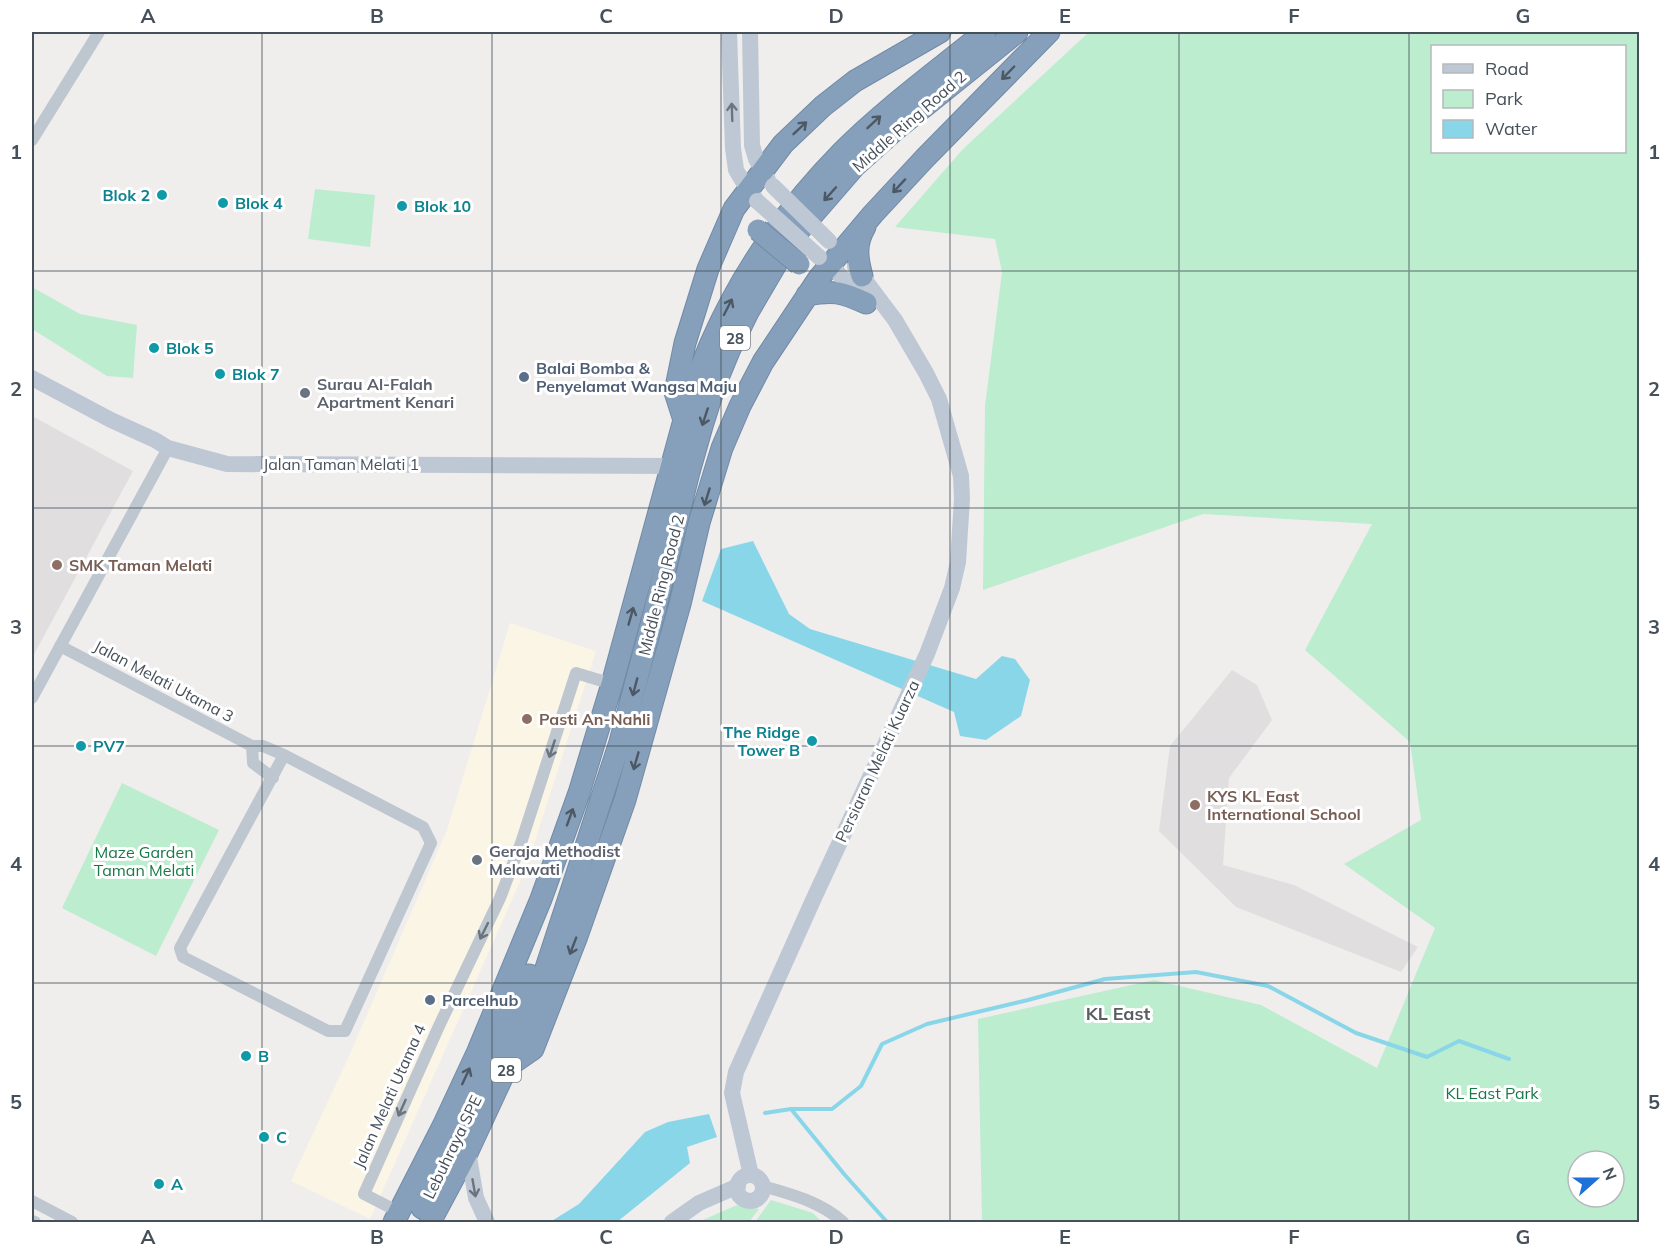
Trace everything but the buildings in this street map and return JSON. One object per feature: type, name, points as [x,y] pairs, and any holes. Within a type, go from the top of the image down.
[{"type":"highway","points":[[684,420],[675,392],[685,343],[708,269],[734,209],[753,195],[767,179],[783,144],[823,106],[855,81],[940,32]]},
{"type":"highway","name":"Middle Ring Road 2","points":[[412,1218],[448,1116],[518,956],[579,793],[612,684],[670,466],[711,343],[730,304],[763,248],[808,189],[842,152],[883,114],[985,32]]},
{"type":"highway","name":"Middle Ring Road 2","points":[[412,1218],[468,1151],[532,1008],[620,742],[702,426],[715,385],[748,312],[789,242],[855,166],[895,130],[1017,32]]},
{"type":"highway","points":[[507,1067],[533,1049],[577,936],[625,800],[680,604],[699,524],[722,448],[740,406],[763,362],[830,254],[873,214],[1049,32]]},
{"type":"highway","points":[[862,276],[857,258],[859,238],[873,214]]},
{"type":"highway","points":[[724,231],[741,227],[758,230],[799,264],[804,275],[803,300]]},
{"type":"highway","points":[[803,300],[826,291],[847,294],[866,303]]},
{"type":"highway","name":"Lebuhraya SPE","points":[[412,1218],[506,1034],[549,924],[565,911]]},
{"type":"street","points":[[32,140],[99,32]]},
{"type":"street","points":[[729,32],[733,148],[736,170],[734,209]]},
{"type":"street","points":[[750,32],[752,145],[756,159],[767,179],[830,254]]},
{"type":"street","points":[[736,170],[753,195],[830,254]]},
{"type":"street","name":"Persiaran Melati Kuarza","points":[[750,1183],[732,1093],[736,1072],[813,898],[927,654],[952,588],[958,562],[962,499],[958,466],[939,399],[895,320],[862,276],[830,254]]},
{"type":"street","name":"Persiaran Melati Kuarza","points":[[830,254],[866,303],[887,326],[907,341]]},
{"type":"street","name":"Jalan Taman Melati 1","points":[[32,378],[168,448],[227,464],[670,466]]},
{"type":"street","points":[[32,698],[168,448]]},
{"type":"street","name":"Jalan Melati Utama 3","points":[[60,646],[252,746],[263,746],[284,755],[423,827],[431,843],[345,1031],[328,1031],[183,957],[180,948],[273,778]]},
{"type":"street","name":"Jalan Melati Utama 4","points":[[412,1218],[364,1194],[439,1026],[500,898],[521,843],[576,673],[612,684]]},
{"type":"street","points":[[252,746],[253,763],[273,778],[284,755]]},
{"type":"street","points":[[468,1151],[476,1198],[487,1222]]},
{"type":"street","points":[[672,1222],[699,1203],[750,1183],[787,1193],[828,1210],[843,1222]]},
{"type":"street","points":[[32,1201],[72,1222]]},
{"type":"shaded area","name":"SMK Taman Melati","points":[[32,416],[133,471],[32,658]]},
{"type":"shaded area","points":[[510,623],[596,651],[527,866],[370,1219],[291,1181],[349,1056],[447,830]]},
{"type":"shaded area","name":"KYS KL East International School","points":[[1232,670],[1257,685],[1272,720],[1229,778],[1223,865],[1294,885],[1418,947],[1401,972],[1236,907],[1159,831],[1170,746]]},
{"type":"green space","name":"KL East Park","points":[[1089,32],[1639,32],[1639,1222],[982,1222],[978,1019],[1154,980],[1261,1005],[1377,1068],[1435,928],[1344,864],[1421,820],[1410,742],[1305,650],[1372,524],[1203,514],[983,590],[985,406],[1002,272],[995,239],[895,227],[963,149]]},
{"type":"green space","points":[[315,189],[375,195],[370,247],[308,239]]},
{"type":"green space","points":[[32,287],[80,314],[137,325],[133,378],[107,376],[32,329]]},
{"type":"green space","name":"Maze Garden Taman Melati","points":[[122,783],[219,830],[156,956],[62,908]]},
{"type":"green space","points":[[771,1200],[813,1213],[822,1222],[755,1222]]},
{"type":"green space","points":[[737,1205],[759,1209],[749,1222],[698,1222]]},
{"type":"water","points":[[753,541],[789,614],[810,629],[976,679],[1002,656],[1015,659],[1030,680],[1021,716],[986,740],[960,736],[954,712],[702,601],[721,549]]},
{"type":"water","points":[[709,1114],[717,1137],[687,1147],[690,1163],[617,1222],[550,1222],[579,1204],[645,1132],[668,1122]]},
{"type":"waterway","points":[[765,1113],[791,1109],[832,1109],[861,1086],[882,1044],[927,1024],[1105,979],[1196,972],[1268,986],[1356,1033],[1427,1057],[1459,1041],[1509,1059]]},
{"type":"waterway","points":[[791,1109],[887,1222]]},
{"type":"place","name":"Blok 2","points":[[162,195]]},
{"type":"place","name":"Blok 4","points":[[223,203]]},
{"type":"place","name":"Blok 10","points":[[402,206]]},
{"type":"place","name":"Blok 5","points":[[154,348]]},
{"type":"place","name":"Blok 7","points":[[220,374]]},
{"type":"place","name":"Balai Bomba & Penyelamat Wangsa Maju","points":[[524,377]]},
{"type":"place","name":"Surau Al-Falah Apartment Kenari","points":[[305,393]]},
{"type":"place","name":"SMK Taman Melati","points":[[57,565]]},
{"type":"place","name":"Pasti An-Nahli","points":[[527,719]]},
{"type":"place","name":"The Ridge Tower B","points":[[812,741]]},
{"type":"place","name":"PV7","points":[[81,746]]},
{"type":"place","name":"KYS KL East International School","points":[[1195,805]]},
{"type":"place","name":"Geraja Methodist Melawati","points":[[477,860]]},
{"type":"place","name":"Parcelhub","points":[[430,1000]]},
{"type":"place","name":"B","points":[[246,1056]]},
{"type":"place","name":"C","points":[[264,1137]]},
{"type":"place","name":"A","points":[[159,1184]]},
{"type":"district","name":"KL East","points":[[1118,1013]]}]
